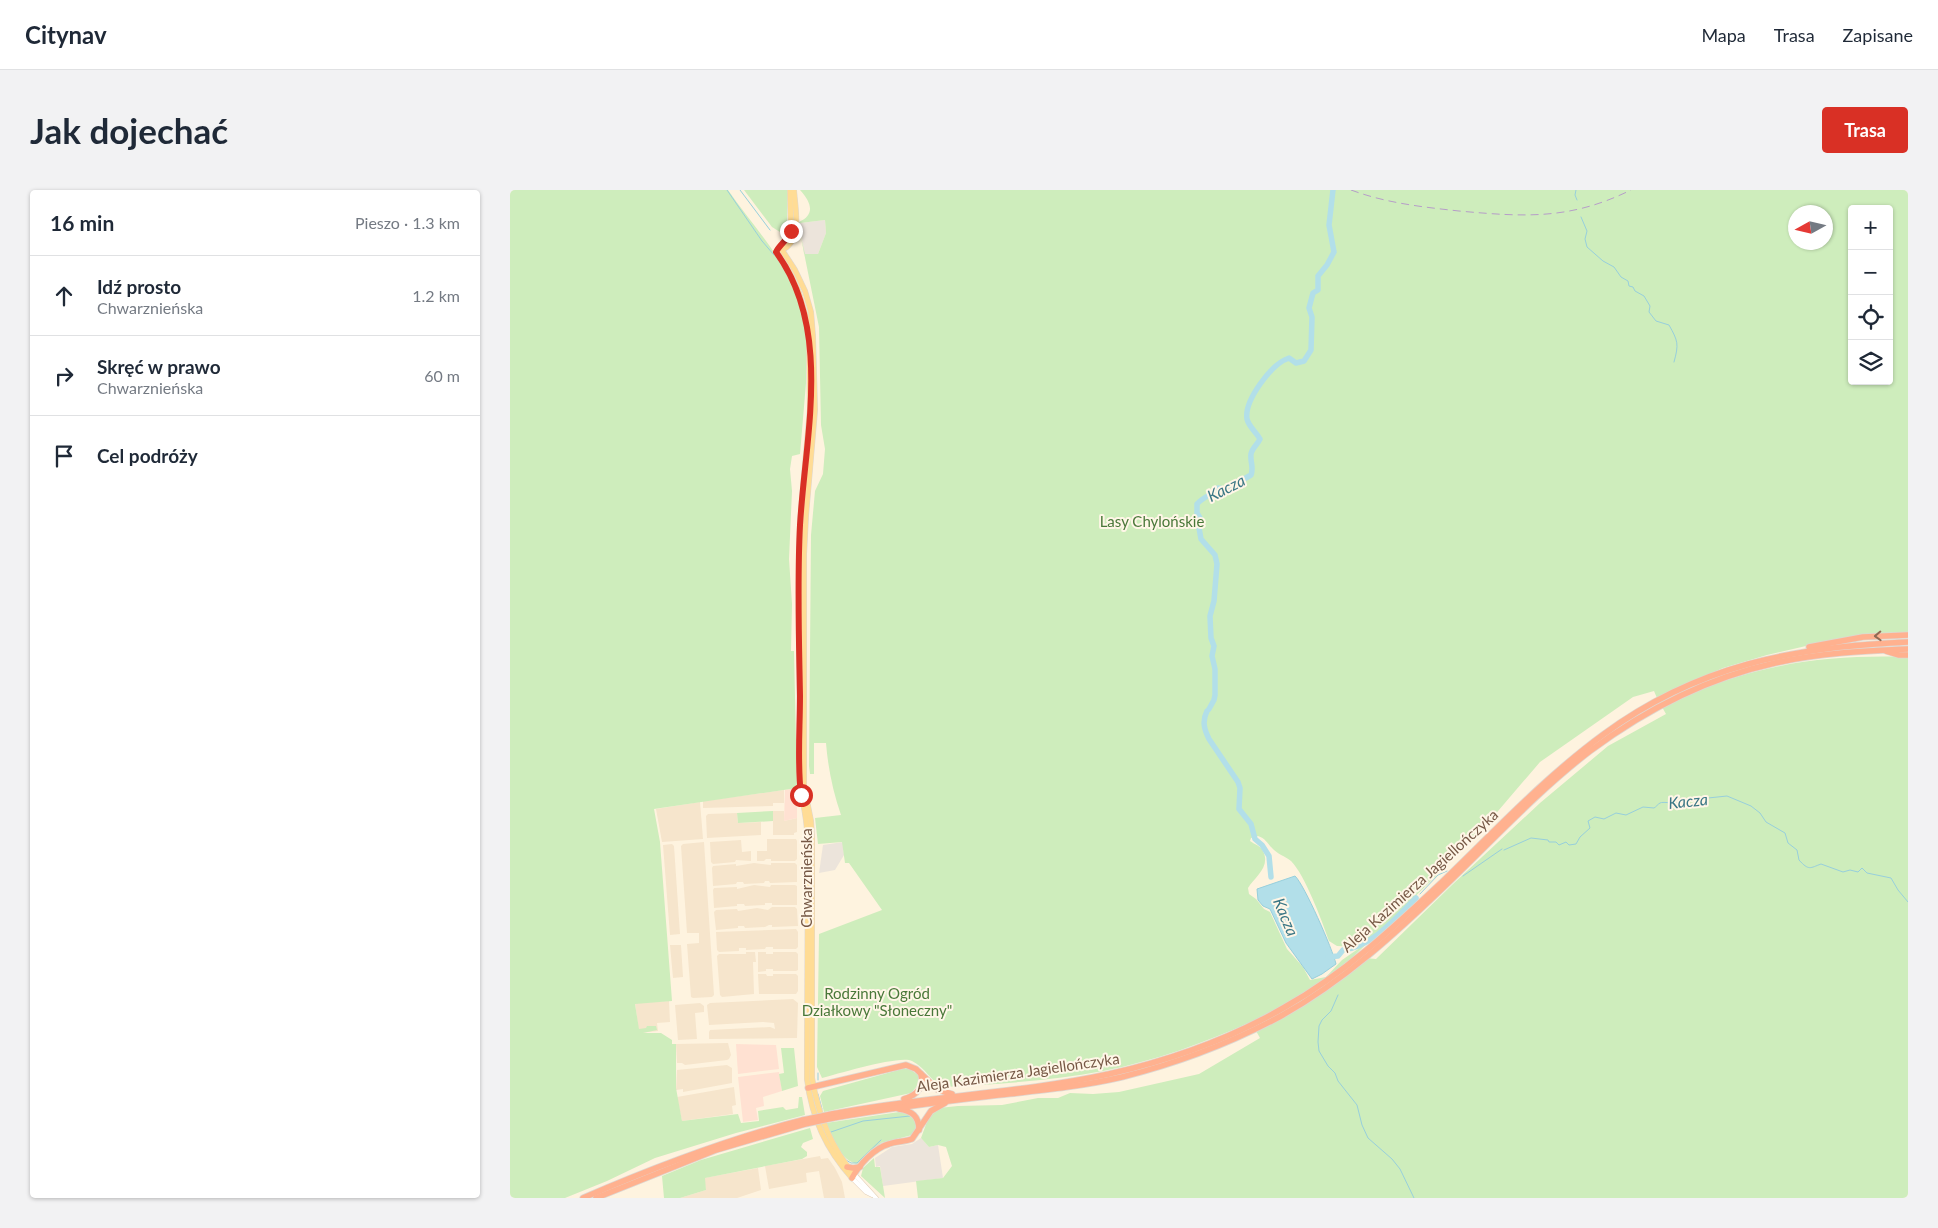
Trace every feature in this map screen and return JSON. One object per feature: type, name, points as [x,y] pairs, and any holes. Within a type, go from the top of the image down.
[{"type":"highway","points":[[1776,656],[1836,641],[1863,637],[1907,635]]},
{"type":"highway","name":"Aleja Kazimierza Jagiellończyka","points":[[583,1198],[714,1145],[804,1122],[959,1095],[1060,1082],[1128,1069],[1204,1046],[1268,1017],[1316,988],[1376,942],[1551,777],[1604,733],[1653,703],[1700,680],[1776,656],[1830,648],[1908,642]]},
{"type":"highway","name":"Aleja Kazimierza Jagiellończyka","points":[[893,1106],[1048,1089],[1121,1077],[1192,1056],[1255,1029],[1316,994],[1371,953],[1410,920],[1566,772],[1588,753],[1642,716],[1700,687],[1758,667],[1818,655],[1908,648]]},
{"type":"highway","points":[[1882,650],[1899,655],[1908,655]]},
{"type":"highway","points":[[811,1088],[904,1065],[914,1067],[938,1090],[959,1095]]},
{"type":"highway","points":[[893,1106],[918,1092],[922,1081],[921,1074]]},
{"type":"highway","points":[[853,1176],[882,1146],[912,1139],[934,1108],[954,1100]]},
{"type":"highway","points":[[893,1106],[912,1112],[918,1122],[919,1130]]},
{"type":"highway","name":"Aleja Kazimierza Jagiellończyka","points":[[596,1198],[716,1150],[804,1122]]},
{"type":"highway","points":[[847,1167],[860,1167]]},
{"type":"main road","name":"Chwarznieńska","points":[[792,190],[791,231],[776,252],[796,286],[804,308],[808,329],[810,386],[809,457],[799,558],[800,781],[808,839],[806,1050],[812,1110],[824,1138],[836,1158],[853,1176]]},
{"type":"main road","name":"Chwarznieńska","points":[[811,1088],[825,1128],[835,1149],[853,1176]]},
{"type":"street","name":"Chwarznieńska","points":[[853,1176],[866,1192],[875,1197]]},
{"type":"shaded area","points":[[825,220],[826,233],[818,254],[804,254],[800,223]]},
{"type":"shaded area","points":[[797,788],[797,818],[784,821],[785,790]]},
{"type":"shaded area","points":[[784,790],[784,803],[773,803],[773,806],[703,808],[703,801]]},
{"type":"shaded area","points":[[700,802],[703,839],[662,842],[656,809]]},
{"type":"shaded area","points":[[773,811],[784,811],[784,821],[797,818],[797,832],[794,835],[773,835]]},
{"type":"shaded area","points":[[737,813],[738,823],[761,822],[761,835],[707,838],[706,816],[708,814]]},
{"type":"shaded area","points":[[767,839],[796,839],[797,859],[795,861],[771,861],[771,859],[766,859],[764,861],[757,861],[757,851],[767,851]]},
{"type":"shaded area","points":[[741,840],[742,852],[751,851],[751,861],[736,860],[735,862],[713,864],[711,862],[710,842]]},
{"type":"shaded area","points":[[704,842],[714,995],[712,997],[693,998],[691,997],[687,944],[699,943],[699,933],[687,933],[681,846],[683,844]]},
{"type":"shaded area","points":[[843,842],[844,855],[835,870],[819,873],[823,845]]},
{"type":"shaded area","points":[[672,844],[674,846],[680,934],[670,935],[663,845]]},
{"type":"shaded area","points":[[754,863],[771,865],[771,863],[795,863],[797,865],[797,882],[770,883],[765,881],[764,883],[744,884],[743,882],[737,882],[736,884],[713,886],[713,866],[736,864],[736,866]]},
{"type":"shaded area","points":[[754,885],[770,887],[771,885],[795,885],[797,886],[797,905],[772,905],[772,903],[765,903],[765,905],[745,906],[744,904],[737,904],[737,906],[714,908],[714,888],[737,887],[737,889]]},
{"type":"shaded area","points":[[772,907],[795,907],[797,909],[798,926],[772,927],[772,925],[769,925],[745,928],[744,926],[738,926],[738,928],[716,930],[714,912],[716,910],[737,909],[738,911],[757,908],[768,910]]},
{"type":"shaded area","points":[[796,929],[798,932],[798,947],[796,949],[773,949],[773,947],[766,947],[765,949],[746,950],[746,948],[739,948],[739,951],[719,952],[717,950],[716,932]]},
{"type":"shaded area","points":[[670,945],[681,945],[683,977],[673,978]]},
{"type":"shaded area","points":[[746,952],[755,952],[756,962],[753,962],[754,994],[722,997],[720,995],[717,956],[719,954],[746,954]]},
{"type":"shaded area","points":[[758,952],[773,954],[773,952],[796,952],[798,954],[798,970],[773,971],[773,969],[766,969],[766,971],[758,972]]},
{"type":"shaded area","points":[[758,974],[773,976],[773,974],[796,974],[798,976],[798,991],[796,994],[759,994]]},
{"type":"shaded area","points":[[793,999],[798,1003],[797,1038],[709,1039],[710,1030],[770,1027],[775,1029],[774,1023],[763,1022],[709,1025],[707,1005],[710,1003]]},
{"type":"shaded area","points":[[669,1001],[670,1022],[657,1023],[658,1031],[639,1033],[635,1003]]},
{"type":"shaded area","points":[[700,1003],[704,1006],[704,1012],[695,1013],[697,1039],[678,1040],[675,1005]]},
{"type":"shaded area","points":[[728,1043],[731,1055],[727,1060],[685,1065],[677,1063],[676,1044]]},
{"type":"shaded area","points":[[736,1044],[776,1045],[779,1069],[738,1074]]},
{"type":"shaded area","points":[[727,1065],[732,1068],[732,1083],[683,1092],[683,1089],[676,1090],[677,1070]]},
{"type":"shaded area","points":[[779,1072],[782,1091],[763,1097],[764,1106],[756,1108],[758,1120],[743,1122],[738,1077]]},
{"type":"shaded area","points":[[734,1087],[736,1105],[732,1106],[733,1114],[682,1121],[677,1097]]},
{"type":"shaded area","points":[[921,1138],[929,1147],[938,1145],[943,1178],[883,1186],[880,1166],[876,1167],[875,1158],[892,1147],[912,1144]]},
{"type":"shaded area","points":[[820,1156],[821,1159],[828,1158],[835,1168],[842,1182],[845,1198],[824,1198],[819,1171],[806,1173],[807,1182],[769,1189],[765,1166]]},
{"type":"shaded area","points":[[758,1168],[761,1190],[737,1198],[680,1198],[706,1190],[704,1178]]},
{"type":"green space","points":[[510,190],[728,190],[777,256],[793,285],[803,314],[807,343],[806,383],[800,454],[792,456],[790,469],[792,491],[789,559],[792,604],[791,651],[794,651],[797,788],[654,809],[660,842],[672,1001],[635,1004],[639,1029],[646,1028],[647,1026],[656,1026],[657,1030],[643,1033],[661,1033],[672,1040],[672,1044],[676,1044],[676,1088],[682,1121],[738,1114],[741,1123],[759,1121],[758,1111],[783,1107],[786,1110],[798,1108],[799,1097],[802,1097],[805,1115],[736,1133],[655,1158],[607,1181],[565,1198],[510,1198]]},
{"type":"green space","points":[[744,190],[788,190],[785,230],[780,232],[772,227]]},
{"type":"green space","name":"Lasy Chylońskie","points":[[800,190],[1908,190],[1908,632],[1836,639],[1767,655],[1723,668],[1657,698],[1654,691],[1633,697],[1540,762],[1475,838],[1353,957],[1376,959],[1540,803],[1608,746],[1666,714],[1662,707],[1721,682],[1774,667],[1840,658],[1908,657],[1908,1198],[918,1198],[916,1181],[943,1178],[952,1166],[946,1147],[938,1145],[929,1147],[921,1138],[928,1119],[939,1108],[1002,1105],[1038,1098],[1058,1098],[1070,1093],[1119,1092],[1199,1074],[1260,1038],[1251,1022],[1160,1057],[1103,1071],[1024,1082],[944,1087],[935,1082],[917,1064],[905,1060],[854,1069],[822,1078],[817,1067],[819,934],[882,910],[849,863],[845,863],[842,842],[818,844],[815,818],[841,815],[831,780],[826,743],[814,743],[814,774],[810,774],[809,766],[811,535],[815,491],[823,474],[825,449],[821,425],[819,327],[800,233],[805,254],[818,254],[826,233],[825,220],[800,223],[800,230],[799,222],[808,216],[810,212],[807,200]],"holes":[[[1258,836],[1291,861],[1296,868],[1313,899],[1329,941],[1337,946],[1357,947],[1358,949],[1342,960],[1326,977],[1310,980],[1303,967],[1287,949],[1270,912],[1264,909],[1249,894],[1248,888],[1264,867],[1265,862],[1262,849],[1250,841],[1251,838]]]},
{"type":"green space","points":[[773,811],[773,821],[738,823],[737,813]]},
{"type":"green space","points":[[781,1048],[794,1048],[798,1086],[782,1091],[779,1074],[784,1073]]},
{"type":"green space","points":[[902,1069],[910,1069],[918,1075],[918,1085],[911,1093],[824,1112],[820,1096],[823,1091]]},
{"type":"green space","points":[[899,1112],[913,1115],[917,1127],[912,1135],[881,1143],[858,1164],[842,1154],[834,1142],[826,1123]]},
{"type":"green space","points":[[810,1128],[813,1139],[803,1143],[801,1147],[807,1152],[807,1156],[802,1159],[705,1178],[706,1190],[680,1198],[664,1198],[662,1176],[701,1160]]},
{"type":"green space","points":[[874,1158],[875,1167],[880,1167],[885,1198],[861,1176],[863,1168]]},
{"type":"water","points":[[1295,876],[1305,891],[1318,918],[1336,964],[1312,979],[1286,943],[1270,909],[1263,906],[1258,900],[1257,889]]},
{"type":"waterway","points":[[727,190],[762,241],[774,255]]},
{"type":"waterway","points":[[740,190],[770,230]]},
{"type":"waterway","name":"Kacza","points":[[1209,709],[1215,695],[1215,669],[1212,656],[1214,646],[1211,638],[1210,616],[1214,601],[1217,564],[1215,555],[1201,539],[1197,504],[1218,488],[1231,490],[1237,483],[1251,475],[1251,454],[1260,439],[1249,425],[1247,419],[1247,411],[1254,393],[1274,368],[1289,358],[1296,363],[1304,361],[1311,350],[1312,317],[1309,308],[1313,293],[1318,290],[1318,276],[1334,252],[1329,225],[1333,190]]},
{"type":"waterway","points":[[1576,190],[1577,200]]},
{"type":"waterway","points":[[1581,217],[1587,231],[1585,239],[1587,247],[1603,261],[1614,267],[1621,277],[1628,281],[1629,286],[1644,296],[1650,306],[1649,312],[1656,321],[1669,325],[1677,343],[1674,362]]},
{"type":"waterway","name":"Kacza","points":[[1207,711],[1204,722],[1206,732],[1238,782],[1240,788],[1239,809],[1251,824],[1255,839],[1262,845],[1269,856],[1271,877]]},
{"type":"waterway","name":"Kacza","points":[[1504,850],[1531,838],[1548,840],[1559,845],[1566,842],[1569,845],[1576,844],[1580,837],[1590,828],[1588,821],[1595,817],[1604,819],[1616,813],[1626,815],[1643,807],[1654,808],[1659,803],[1679,803],[1686,801],[1686,799],[1697,802],[1708,798],[1727,796],[1751,806],[1760,813],[1766,822],[1785,833],[1788,843],[1797,850],[1799,860],[1805,866],[1812,867],[1821,864],[1843,872],[1850,870],[1858,872],[1862,868],[1867,873],[1891,878],[1908,902]]},
{"type":"waterway","name":"Kacza","points":[[1463,876],[1502,849]]},
{"type":"waterway","name":"Kacza","points":[[1420,894],[1438,875],[1447,871]]},
{"type":"waterway","name":"Kacza","points":[[1328,957],[1338,956],[1343,950],[1354,948],[1374,938],[1416,898]]},
{"type":"waterway","points":[[1338,995],[1331,1011],[1319,1026],[1319,1051],[1328,1066],[1335,1073],[1338,1081],[1357,1105],[1362,1125],[1368,1138],[1392,1159],[1400,1169],[1414,1198]]},
{"type":"waterway","points":[[818,1073],[818,1080]]},
{"type":"waterway","points":[[818,1094],[822,1109]]},
{"type":"waterway","points":[[831,1132],[863,1121],[910,1116]]},
{"type":"waterway","points":[[846,1160],[851,1163],[857,1163],[881,1140]]},
{"type":"railway","points":[[1351,190],[1377,198],[1418,206],[1459,211],[1526,215],[1547,214],[1588,207],[1631,190]]},
{"type":"route","points":[[791,231],[785,242],[779,246],[776,252],[792,278],[804,308],[809,336],[810,386],[809,427],[801,511],[799,558],[801,795]]},
{"type":"park label","name":"Rodzinny Ogród Działkowy \"Słoneczny\"","points":[[877,1002]]}]
